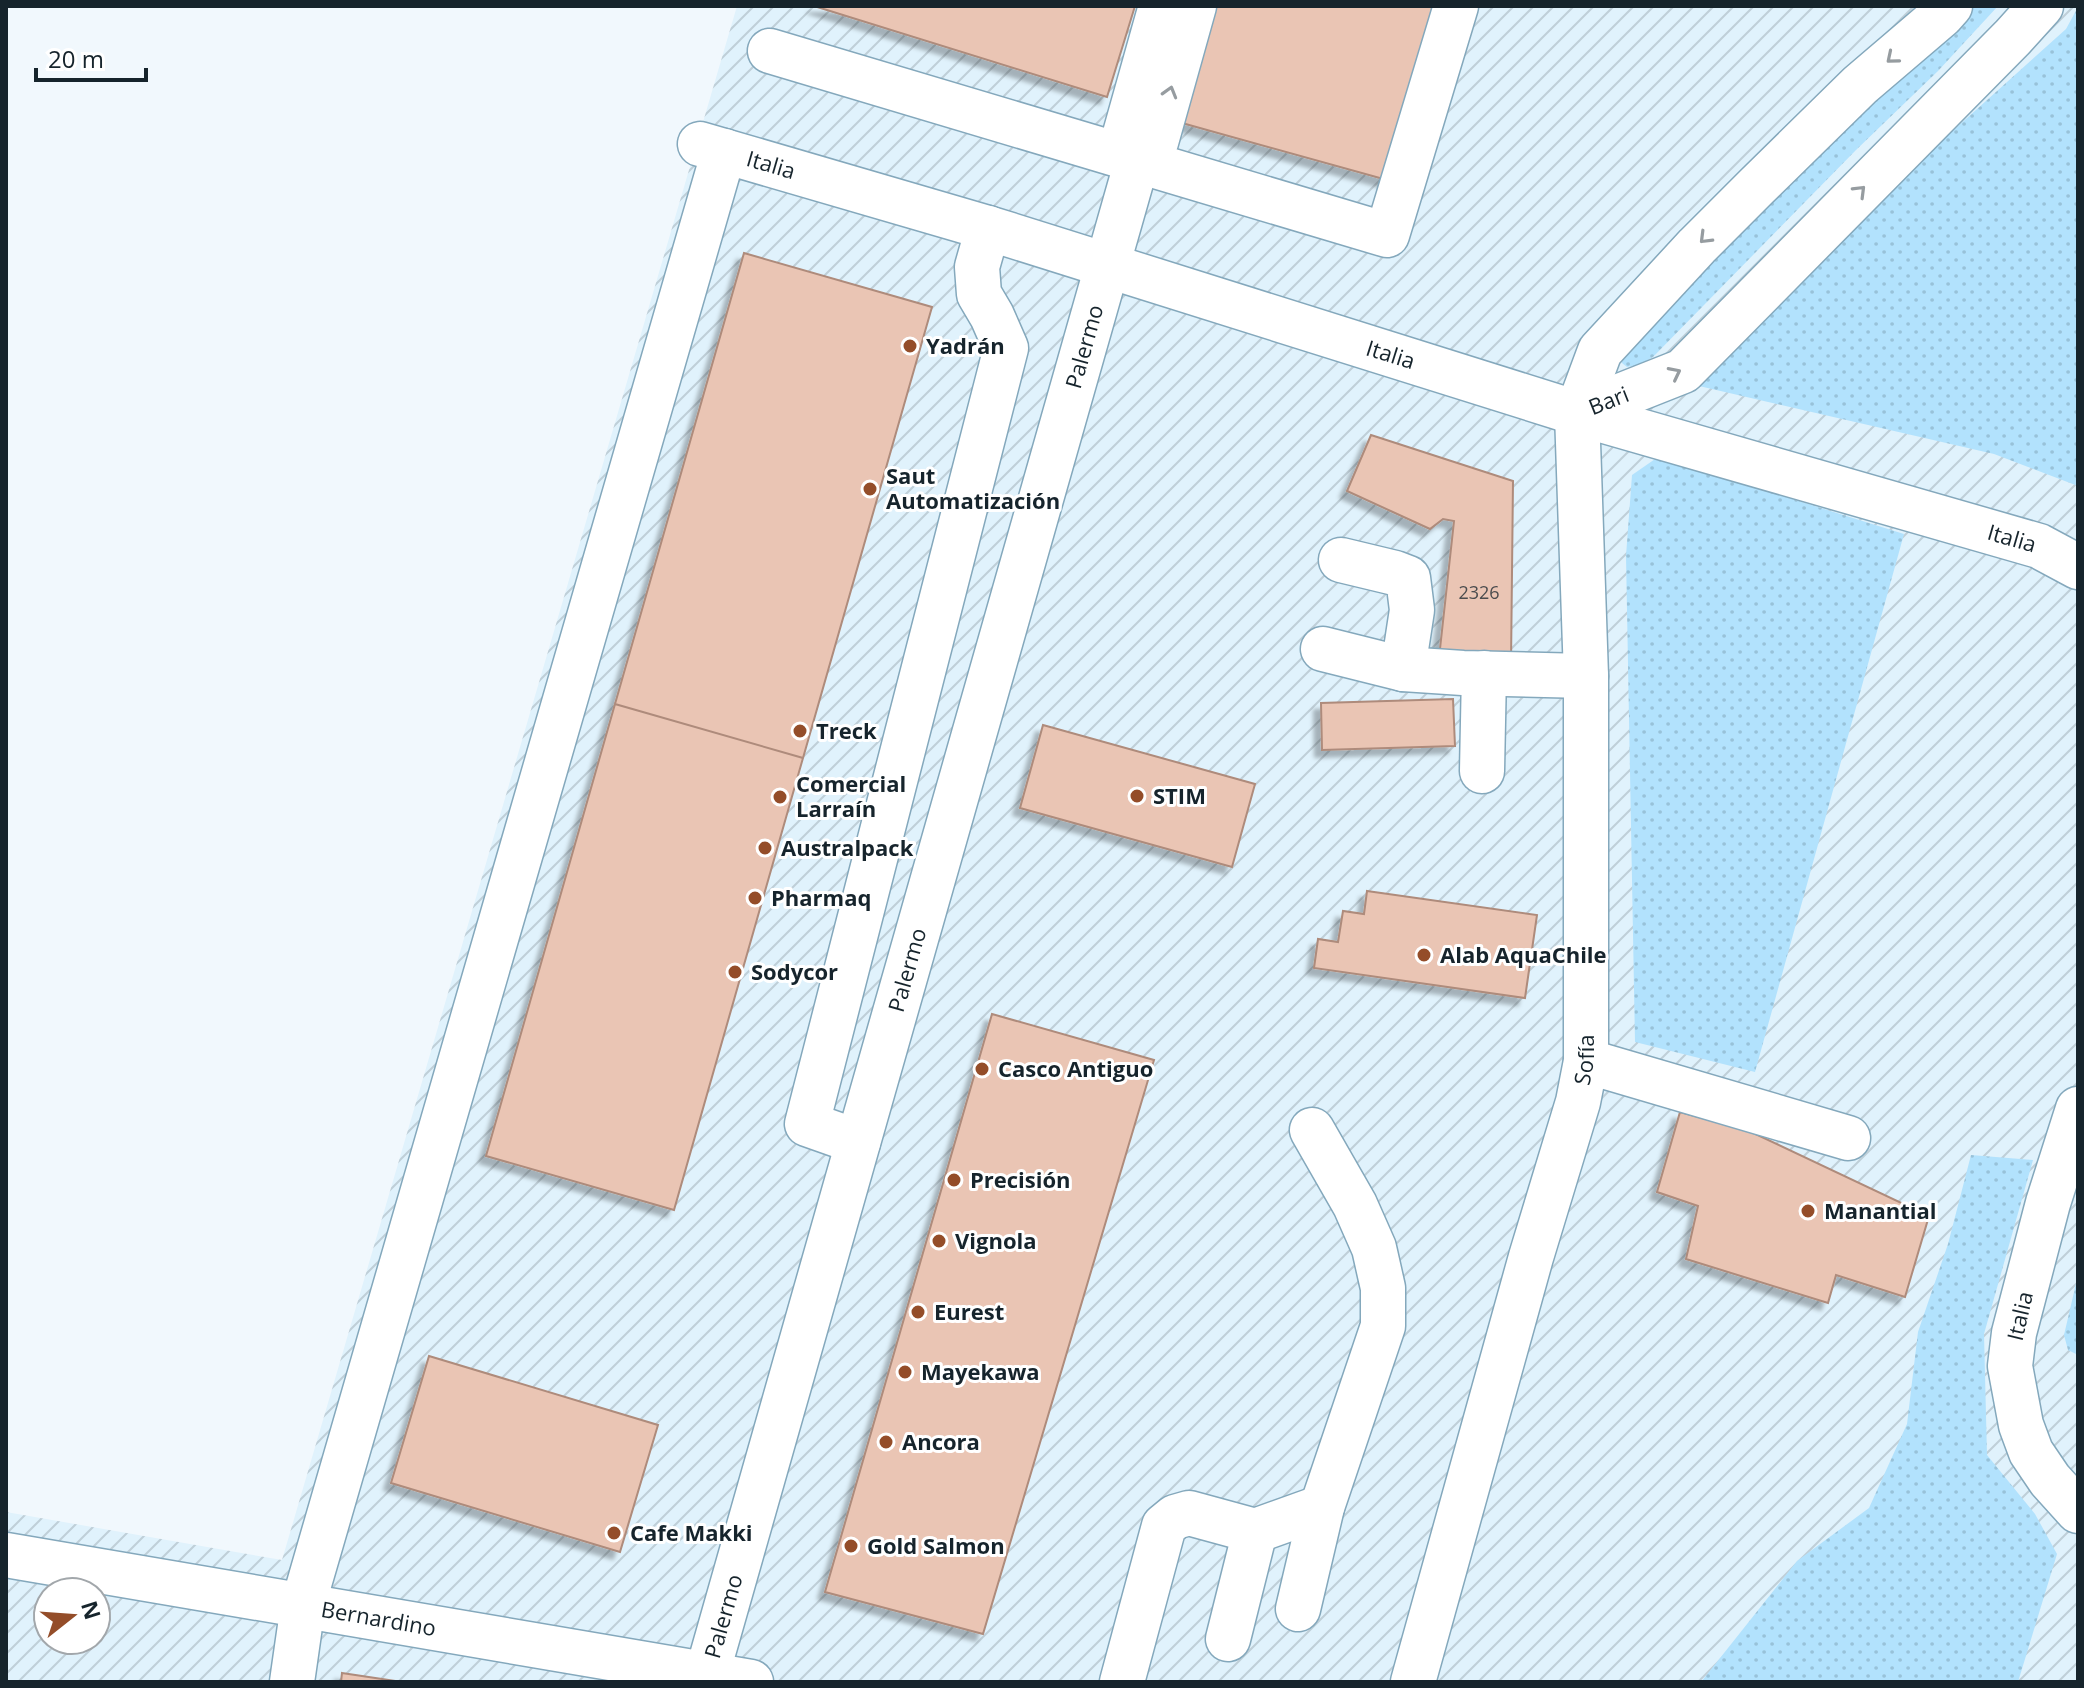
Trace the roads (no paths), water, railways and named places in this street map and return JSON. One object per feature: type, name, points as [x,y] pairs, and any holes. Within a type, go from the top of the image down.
[{"type":"street","points":[[1137,161],[1125,134],[1161,6]]},
{"type":"street","points":[[1137,161],[1156,142],[1194,6]]},
{"type":"street","points":[[770,51],[1387,235],[1456,6]]},
{"type":"street","name":"Bari","points":[[1577,413],[1600,351],[1756,187],[1860,85],[1950,6]]},
{"type":"street","name":"Bari","points":[[1577,413],[1683,371],[2041,6]]},
{"type":"street","name":"Italia","points":[[303,1605],[712,147],[988,228],[1577,413],[2039,546],[2078,567]]},
{"type":"street","name":"Palermo","points":[[707,1674],[1137,161]]},
{"type":"street","points":[[858,1142],[807,1124],[1006,348],[979,294],[977,267],[988,228]]},
{"type":"street","name":"Sofía","points":[[1413,1682],[1531,1257],[1578,1102],[1586,1061],[1586,676],[1577,413]]},
{"type":"street","points":[[1341,560],[1408,578],[1412,610],[1403,669]]},
{"type":"street","points":[[940,605],[1003,632]]},
{"type":"street","points":[[1323,649],[1403,669],[1586,676]]},
{"type":"street","points":[[1482,771],[1484,673]]},
{"type":"street","points":[[882,831],[942,848]]},
{"type":"street","points":[[1586,1061],[1848,1138]]},
{"type":"street","name":"Italia","points":[[2078,1109],[2048,1203],[2014,1333],[2010,1366],[2021,1425],[2031,1452],[2050,1480],[2078,1511]]},
{"type":"street","points":[[1298,1609],[1322,1507],[1383,1326],[1383,1288],[1374,1248],[1355,1205],[1312,1130]]},
{"type":"street","points":[[1122,1682],[1164,1526],[1175,1517],[1189,1513],[1255,1531],[1322,1507]]},
{"type":"street","points":[[1228,1639],[1255,1531]]},
{"type":"street","name":"Bernardino","points":[[6,1555],[751,1682]]},
{"type":"street","points":[[292,1682],[303,1605]]},
{"type":"place","name":"Yadrán","points":[[910,346]]},
{"type":"place","name":"Saut Automatización","points":[[870,489]]},
{"type":"place","name":"Treck","points":[[800,731]]},
{"type":"place","name":"STIM","points":[[1137,796]]},
{"type":"place","name":"Comercial Larraín","points":[[780,797]]},
{"type":"place","name":"Australpack","points":[[765,848]]},
{"type":"place","name":"Pharmaq","points":[[755,898]]},
{"type":"place","name":"Alab AquaChile","points":[[1424,955]]},
{"type":"place","name":"Sodycor","points":[[735,972]]},
{"type":"place","name":"Casco Antiguo","points":[[982,1069]]},
{"type":"place","name":"Precisión","points":[[954,1180]]},
{"type":"place","name":"Manantial","points":[[1808,1211]]},
{"type":"place","name":"Vignola","points":[[939,1241]]},
{"type":"place","name":"Eurest","points":[[918,1312]]},
{"type":"place","name":"Mayekawa","points":[[905,1372]]},
{"type":"place","name":"Ancora","points":[[886,1442]]},
{"type":"place","name":"Cafe Makki","points":[[614,1533]]},
{"type":"place","name":"Gold Salmon","points":[[851,1546]]}]
